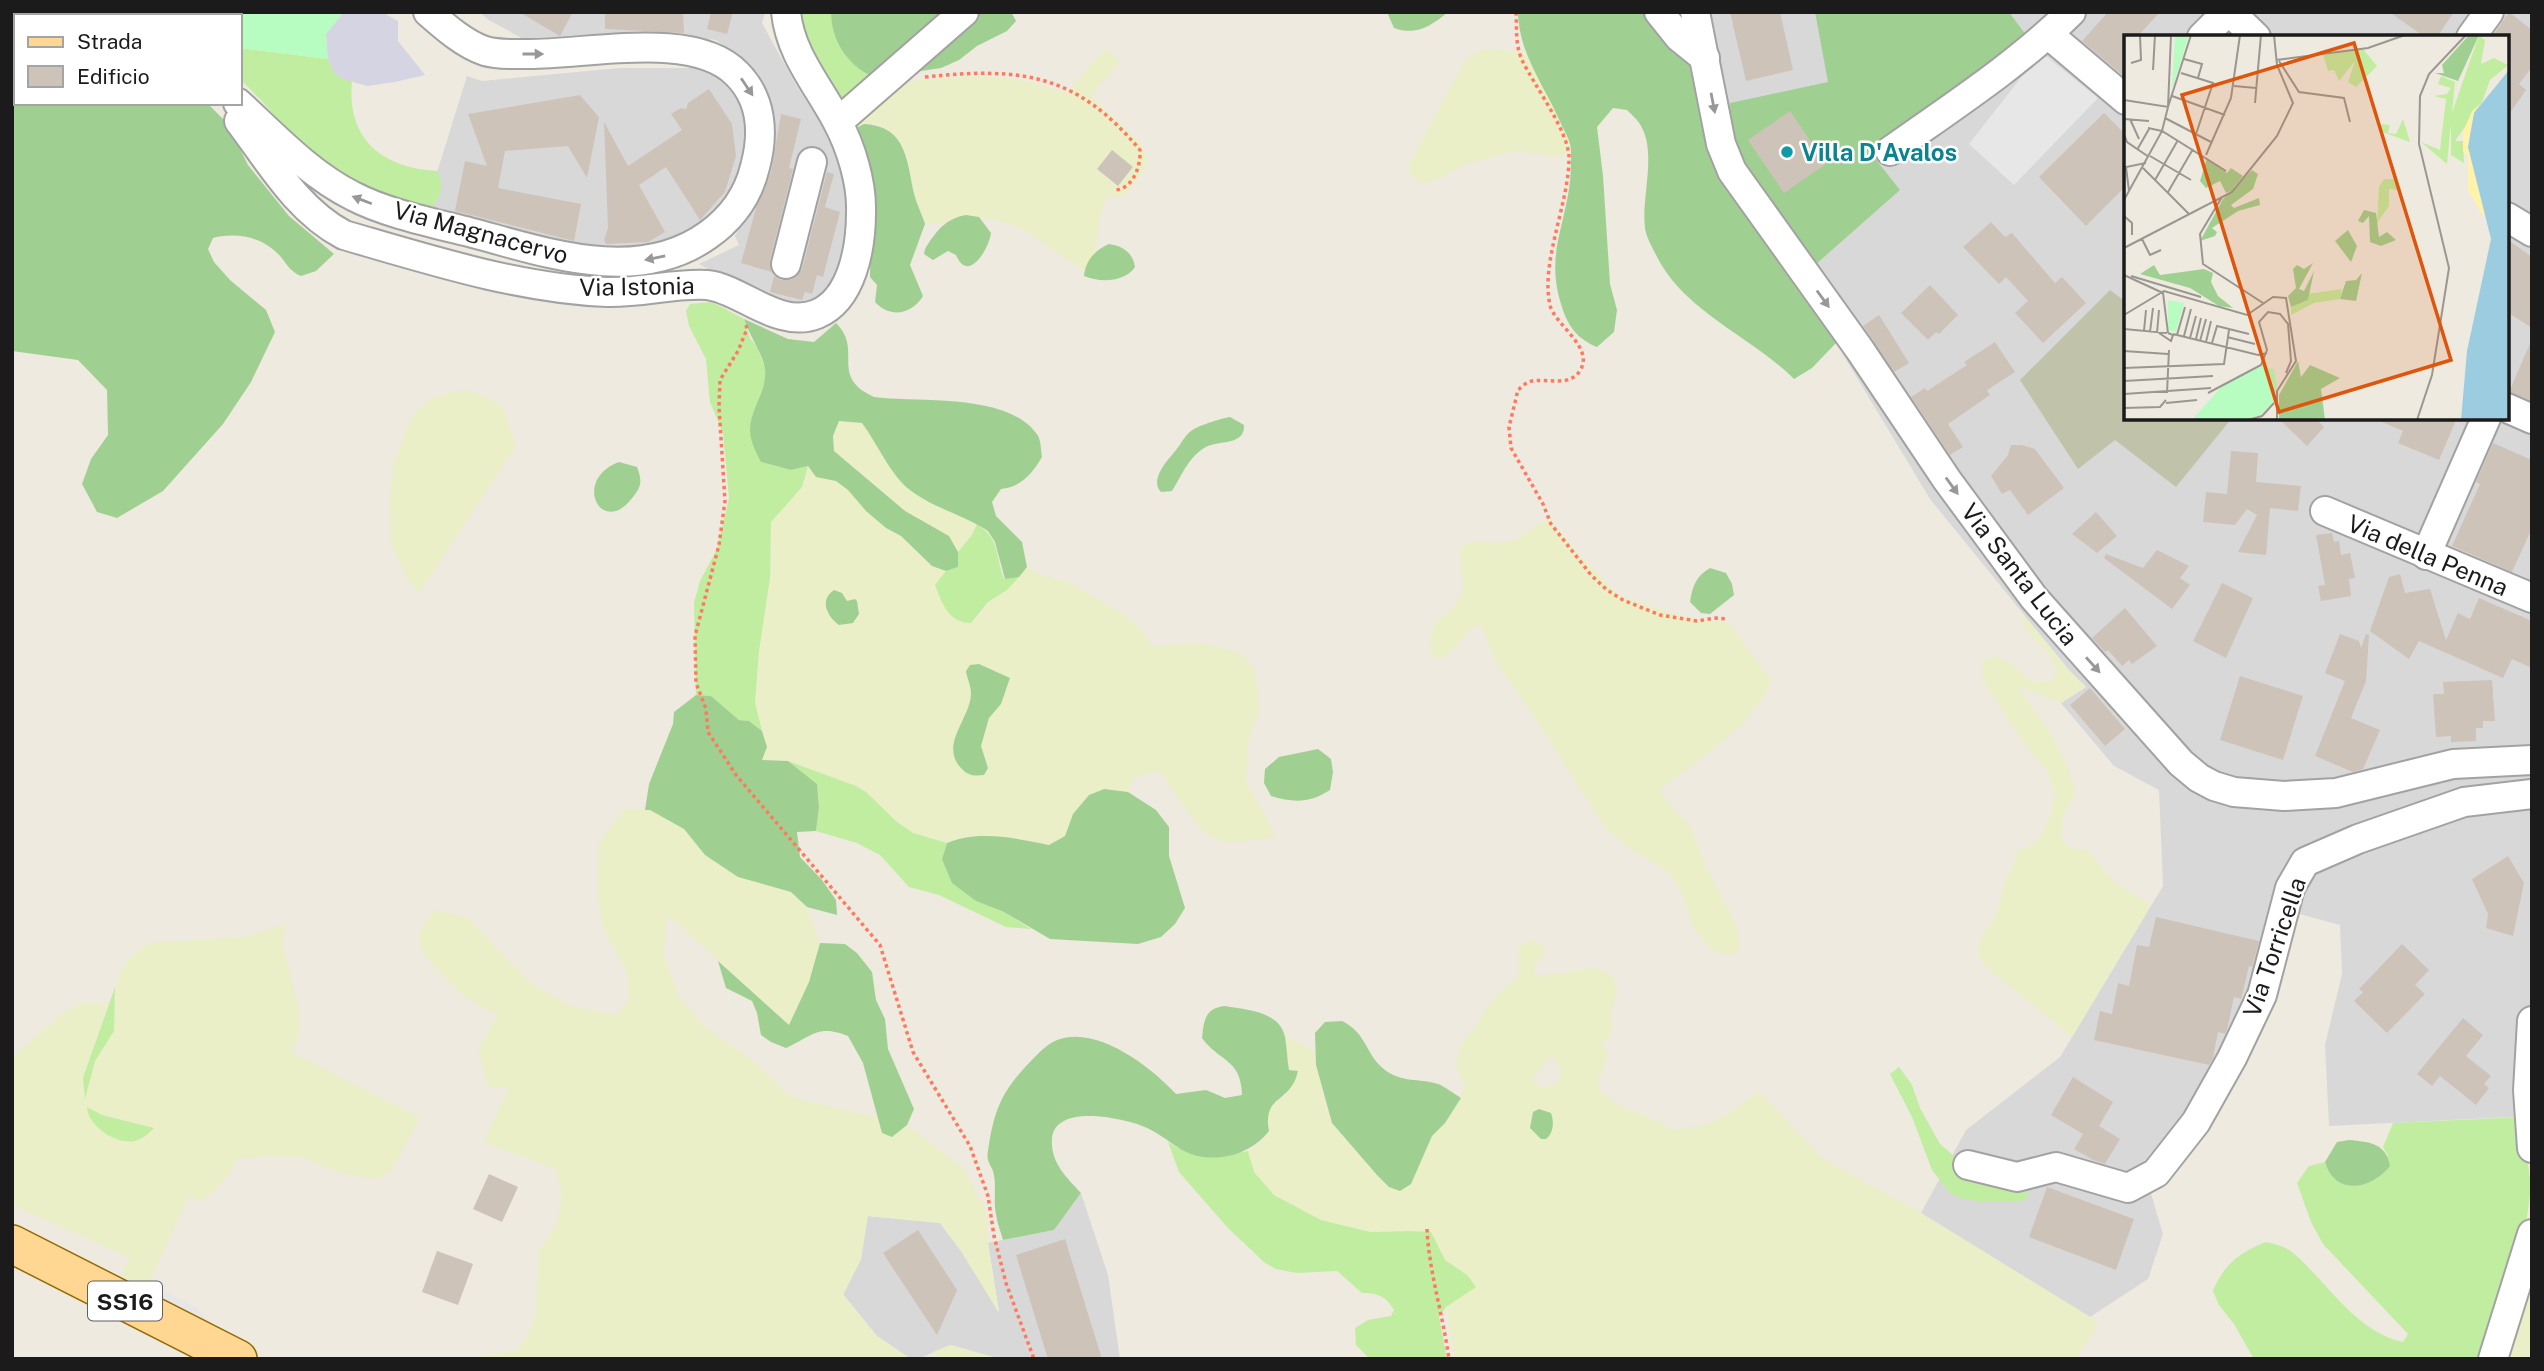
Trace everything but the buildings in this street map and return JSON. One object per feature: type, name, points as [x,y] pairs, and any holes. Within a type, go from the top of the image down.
[{"type":"main road","name":"SS16","points":[[12,1244],[238,1359]]},
{"type":"street","points":[[429,12],[439,15],[448,12]]},
{"type":"street","name":"Via Magnacervo","points":[[240,105],[307,166],[333,186],[356,198],[416,218],[500,240],[602,262],[630,263],[678,253],[719,228],[733,213],[747,191],[759,144],[758,109],[743,80],[723,62],[687,49],[501,54],[467,42],[429,12]]},
{"type":"street","points":[[458,12],[467,42]]},
{"type":"street","name":"Via Istonia","points":[[227,105],[296,198],[327,226],[344,235],[499,276],[555,286],[608,292],[710,285],[763,309],[797,317],[817,314],[837,300],[851,274],[858,247],[861,211],[857,178],[849,149],[838,122],[795,50],[787,26],[786,12]]},
{"type":"street","points":[[838,122],[964,12]]},
{"type":"street","points":[[1659,12],[1678,37],[1705,58]]},
{"type":"street","name":"Via Santa Lucia","points":[[1695,12],[1721,144],[1732,170],[1947,480],[2034,598],[2164,744],[2199,778],[2234,792],[2309,795],[2336,793],[2453,764],[2532,760]]},
{"type":"street","points":[[1890,150],[1950,109],[2048,34],[2071,12]]},
{"type":"street","points":[[2204,35],[2228,12],[2254,35]]},
{"type":"street","points":[[2472,35],[2489,12]]},
{"type":"street","points":[[2048,34],[2124,98]]},
{"type":"street","points":[[786,264],[812,162]]},
{"type":"street","points":[[2509,218],[2532,232]]},
{"type":"street","points":[[2509,409],[2532,419]]},
{"type":"street","points":[[2426,555],[2485,420]]},
{"type":"street","name":"Via della Penna","points":[[2325,511],[2532,598]]},
{"type":"street","name":"Via Torricella","points":[[1968,1165],[2017,1177],[2056,1167],[2127,1188],[2156,1173],[2196,1122],[2232,1058],[2262,995],[2290,888],[2305,862],[2358,839],[2464,802],[2532,794]]},
{"type":"street","points":[[2532,1021],[2528,1090],[2532,1148]]},
{"type":"street","points":[[2493,1359],[2532,1234]]},
{"type":"path","points":[[1516,12],[1516,37],[1521,58],[1547,104],[1569,153],[1549,275],[1550,306],[1557,320],[1577,343],[1583,363],[1581,370],[1567,379],[1559,382],[1532,381],[1518,390],[1509,427],[1511,448],[1543,504],[1551,524],[1591,575],[1607,590],[1623,600],[1660,615],[1697,621],[1727,619]]},
{"type":"path","points":[[892,75],[901,78],[996,73],[1056,84],[1077,93],[1112,119],[1140,150],[1139,169],[1127,184],[1115,190]]},
{"type":"path","points":[[744,318],[747,329],[738,351],[720,380],[719,407],[725,502],[719,545],[695,636],[696,683],[706,709],[708,732],[736,775],[880,945],[913,1052],[969,1142],[988,1196],[994,1236],[1006,1283],[1034,1359]]},
{"type":"path","points":[[1427,1229],[1428,1253],[1440,1300],[1449,1359]]},
{"type":"shaded area","points":[[344,12],[382,12],[398,21],[398,41],[425,75],[367,86],[343,79],[334,73],[328,59],[326,34]]},
{"type":"shaded area","points":[[480,12],[765,12],[762,23],[796,85],[839,151],[853,233],[829,299],[802,307],[741,289],[699,264],[739,245],[735,236],[753,204],[770,108],[757,72],[716,40],[697,38],[531,43],[487,19]]},
{"type":"shaded area","points":[[1638,12],[2532,12],[2532,1116],[2329,1126],[2325,1045],[2342,974],[2340,925],[2296,913],[2150,1190],[2163,1234],[2148,1279],[2090,1317],[1921,1213],[1966,1130],[2060,1057],[2163,886],[2159,790],[2114,766],[2061,703],[2086,687],[2069,670],[1930,499],[1836,343],[1712,163]]},
{"type":"shaded area","points":[[1105,49],[1120,61],[1091,96],[1140,142],[1148,159],[1144,170],[1125,195],[1114,198],[1109,193],[1102,209],[1094,254],[1084,271],[1027,232],[1005,222],[966,215],[944,223],[925,224],[915,196],[906,151],[885,128],[875,124],[858,127],[859,118],[887,93],[909,81],[966,76],[1001,77],[1031,82],[1066,93]]},
{"type":"shaded area","points":[[1489,49],[1524,52],[1547,93],[1571,147],[1561,157],[1516,151],[1469,163],[1431,182],[1422,183],[1409,172],[1410,163],[1463,64],[1476,52]]},
{"type":"shaded area","points":[[2041,52],[2098,98],[2014,185],[1969,144]]},
{"type":"shaded area","points":[[619,68],[704,68],[732,89],[748,107],[754,137],[742,179],[717,222],[638,259],[424,214],[467,76],[482,81]]},
{"type":"shaded area","points":[[2110,290],[2124,300],[2124,420],[2230,420],[2176,487],[2115,440],[2078,469],[2020,380]]},
{"type":"shaded area","points":[[471,391],[495,401],[504,410],[516,446],[419,593],[408,580],[391,543],[390,500],[394,462],[413,415],[428,400],[453,392]]},
{"type":"shaded area","points":[[839,421],[862,423],[896,476],[910,490],[977,524],[958,552],[949,536],[905,511],[834,451],[833,436]]},
{"type":"shaded area","points":[[808,466],[816,477],[836,481],[848,490],[886,528],[901,536],[932,566],[946,571],[935,585],[979,616],[988,602],[1007,590],[1027,567],[1043,576],[1069,582],[1111,607],[1131,620],[1149,639],[1152,647],[1194,643],[1240,653],[1254,668],[1260,709],[1248,742],[1246,782],[1267,817],[1274,837],[1236,842],[1209,836],[1159,771],[1134,777],[1128,792],[1104,789],[1073,814],[1065,836],[1049,845],[1021,839],[965,836],[947,843],[913,833],[856,786],[788,761],[761,760],[767,747],[755,703],[759,651],[770,578],[771,522],[802,487]]},
{"type":"shaded area","points":[[1549,518],[1580,556],[1620,596],[1689,618],[1729,623],[1773,680],[1763,698],[1742,724],[1714,749],[1659,790],[1690,825],[1705,864],[1736,925],[1740,949],[1734,955],[1718,953],[1708,946],[1694,929],[1682,894],[1671,874],[1628,847],[1605,828],[1538,722],[1495,661],[1481,625],[1474,625],[1451,652],[1441,659],[1431,654],[1430,641],[1435,623],[1452,608],[1464,590],[1459,549],[1469,541],[1514,541]]},
{"type":"shaded area","points":[[2022,613],[2068,670],[2086,687],[2061,703],[2017,686],[2050,732],[2064,758],[2076,791],[2062,819],[2061,838],[2070,847],[2089,851],[2112,880],[2151,905],[2072,1037],[1986,967],[1978,955],[1980,939],[1996,915],[2018,851],[2039,840],[2051,814],[2055,793],[2047,770],[2029,750],[1982,676],[1983,661],[1995,656],[2010,663],[2034,683],[2054,680],[2056,672],[2053,662],[2025,630]]},
{"type":"shaded area","points":[[623,810],[650,810],[684,829],[705,855],[738,877],[791,892],[807,907],[820,943],[809,982],[789,1025],[668,915],[663,954],[680,998],[704,1026],[757,1064],[791,1097],[907,1125],[963,1168],[986,1210],[988,1243],[999,1313],[961,1251],[940,1223],[868,1216],[861,1259],[843,1295],[877,1336],[911,1359],[469,1359],[515,1351],[526,1339],[536,1314],[539,1250],[557,1224],[562,1194],[555,1169],[484,1142],[509,1087],[488,1087],[478,1049],[497,1016],[465,997],[436,969],[421,950],[419,932],[435,910],[468,918],[534,986],[568,1005],[616,1015],[629,1000],[627,972],[603,928],[597,893],[599,844]]},
{"type":"shaded area","points":[[286,924],[282,943],[298,1006],[300,1031],[292,1052],[420,1118],[391,1171],[377,1179],[341,1173],[301,1157],[238,1159],[228,1176],[209,1196],[198,1201],[190,1194],[149,1283],[120,1278],[129,1257],[12,1205],[12,1058],[61,1014],[82,1003],[108,1003],[93,1050],[93,1074],[95,1061],[114,1031],[115,987],[122,968],[130,958],[148,943],[245,937]],"holes":[[[87,1108],[102,1115],[154,1128],[120,1141],[94,1124]]]},
{"type":"shaded area","points":[[1529,941],[1539,943],[1547,951],[1534,966],[1533,973],[1541,976],[1597,968],[1612,975],[1617,990],[1611,1014],[1612,1033],[1607,1040],[1601,1041],[1608,1054],[1598,1082],[1599,1089],[1621,1107],[1649,1117],[1673,1130],[1707,1125],[1737,1108],[1759,1091],[1822,1158],[1921,1213],[2090,1317],[2098,1325],[2076,1359],[1455,1359],[1446,1307],[1467,1275],[1445,1260],[1431,1232],[1370,1232],[1321,1220],[1274,1195],[1254,1172],[1248,1151],[1263,1140],[1270,1106],[1285,1096],[1289,1070],[1285,1035],[1314,1051],[1323,1096],[1332,1123],[1377,1175],[1411,1184],[1432,1136],[1445,1123],[1461,1098],[1464,1086],[1456,1064],[1461,1044],[1502,990],[1519,976],[1518,946]],"holes":[[[1552,1055],[1561,1070],[1560,1078],[1555,1084],[1542,1088],[1531,1079]]]},
{"type":"shaded area","points":[[1081,1193],[1108,1275],[1120,1359],[1000,1359],[951,1345],[918,1359],[911,1359],[877,1336],[843,1294],[861,1259],[867,1216],[940,1223],[999,1311],[988,1243],[1054,1230]]},
{"type":"shaded area","points":[[2532,1256],[2532,1359],[2502,1359]]},
{"type":"shaded area","points":[[89,1267],[120,1278],[149,1283],[196,1307],[214,1329]]},
{"type":"shaded area","points":[[950,1345],[1000,1359],[937,1359],[933,1352]]},
{"type":"green space","points":[[12,12],[91,12],[94,14],[14,14],[14,105],[209,105],[227,123],[248,165],[289,216],[334,254],[316,271],[301,276],[292,271],[274,250],[258,241],[241,236],[213,238],[208,249],[214,262],[230,280],[266,310],[275,332],[251,382],[223,424],[163,491],[117,518],[97,512],[82,484],[91,459],[108,435],[107,390],[78,360],[12,351]]},
{"type":"green space","points":[[146,12],[344,12],[326,34],[328,59],[242,48],[242,14]]},
{"type":"green space","points":[[802,12],[831,12],[834,31],[843,50],[857,66],[873,77],[844,103],[812,48],[803,24]]},
{"type":"green space","points":[[831,12],[944,12],[873,77],[855,66],[842,50],[834,32]]},
{"type":"green space","points":[[979,12],[1011,12],[1016,21],[1007,31],[977,46],[959,60],[941,68],[908,73]]},
{"type":"green space","points":[[1387,12],[1448,12],[1429,25],[1409,31],[1394,28]]},
{"type":"green space","points":[[1518,12],[1648,12],[1689,63],[1712,163],[1836,343],[1812,368],[1794,379],[1700,307],[1667,273],[1650,244],[1645,228],[1648,162],[1646,137],[1640,124],[1627,110],[1613,108],[1597,127],[1610,284],[1617,310],[1614,332],[1597,347],[1574,330],[1561,304],[1555,273],[1557,246],[1570,184],[1571,148],[1528,57]]},
{"type":"green space","points":[[1815,12],[2009,12],[2026,35],[1869,151],[1900,190],[1815,265],[1766,196],[1731,139],[1730,103],[1828,82]]},
{"type":"green space","points":[[242,48],[328,59],[334,73],[352,81],[355,119],[372,147],[400,164],[437,171],[441,191],[437,200],[431,209],[348,186],[299,145],[242,81]]},
{"type":"green space","points":[[864,124],[889,131],[902,147],[925,224],[910,265],[923,296],[913,307],[901,312],[888,311],[875,302],[877,285],[870,277],[871,225],[858,127]]},
{"type":"green space","points":[[966,215],[979,217],[991,233],[977,261],[966,266],[948,251],[933,260],[924,254],[937,231],[952,219]]},
{"type":"green space","points":[[1109,244],[1126,251],[1135,267],[1125,276],[1112,280],[1097,280],[1084,276],[1086,265],[1092,256]]},
{"type":"green space","points":[[712,302],[744,319],[765,368],[765,380],[750,429],[761,462],[791,470],[808,466],[802,487],[771,522],[770,578],[759,651],[755,703],[762,731],[749,721],[739,720],[711,696],[696,695],[694,603],[700,581],[717,549],[729,498],[723,433],[710,402],[706,359],[689,326],[686,311],[690,304]]},
{"type":"green space","points":[[744,319],[788,339],[814,342],[836,323],[844,333],[847,343],[849,371],[853,380],[860,389],[874,397],[963,402],[1007,412],[1025,422],[1038,436],[1042,457],[1025,479],[1014,486],[1001,489],[992,502],[996,516],[1022,542],[1027,567],[1019,577],[1005,579],[995,542],[988,531],[929,502],[903,484],[862,423],[839,421],[833,436],[834,451],[905,511],[949,536],[958,552],[958,567],[946,571],[932,566],[901,536],[886,528],[866,511],[848,490],[836,481],[816,477],[808,466],[791,470],[761,462],[750,430],[764,385],[765,370]]},
{"type":"green space","points":[[1230,417],[1244,425],[1240,436],[1200,451],[1186,466],[1172,491],[1161,492],[1158,476],[1188,433]]},
{"type":"green space","points":[[619,462],[637,467],[640,483],[633,497],[622,508],[611,512],[602,509],[596,502],[594,492],[597,481],[605,470]]},
{"type":"green space","points":[[977,524],[994,542],[1004,579],[1019,577],[1007,590],[988,602],[971,623],[957,620],[947,611],[935,585],[946,571],[958,567],[958,552]]},
{"type":"green space","points":[[1710,568],[1726,573],[1734,595],[1710,614],[1701,613],[1690,602],[1696,582]]},
{"type":"green space","points":[[834,590],[842,593],[847,601],[857,601],[859,614],[853,623],[839,625],[828,613],[827,598]]},
{"type":"green space","points":[[979,664],[1010,678],[1001,704],[989,718],[981,746],[988,768],[984,775],[963,770],[953,752],[957,732],[970,703],[971,690],[966,671],[970,665]]},
{"type":"green space","points":[[696,695],[711,696],[739,720],[749,721],[762,731],[767,747],[762,760],[788,761],[817,784],[819,808],[816,831],[797,832],[800,857],[822,880],[836,900],[837,915],[807,907],[791,892],[738,877],[705,855],[684,829],[650,810],[645,810],[649,784],[673,724],[674,712]]},
{"type":"green space","points":[[1318,749],[1331,759],[1333,772],[1330,790],[1302,800],[1271,796],[1264,783],[1265,769],[1279,757]]},
{"type":"green space","points":[[788,761],[856,786],[913,833],[947,843],[942,859],[976,901],[1004,912],[1031,929],[1006,927],[939,895],[909,887],[880,855],[857,843],[816,831],[819,808],[817,784]]},
{"type":"green space","points":[[1104,789],[1128,792],[1156,810],[1169,827],[1169,856],[1185,908],[1175,924],[1161,937],[1138,944],[1050,939],[1004,912],[976,901],[952,883],[942,859],[947,843],[984,836],[1049,845],[1065,836],[1073,814],[1089,795]]},
{"type":"green space","points":[[820,943],[845,944],[857,953],[872,972],[876,1000],[885,1019],[888,1049],[914,1109],[907,1125],[892,1137],[882,1133],[863,1063],[848,1036],[822,1031],[786,1048],[761,1035],[752,1001],[726,988],[718,961],[789,1025],[809,982]]},
{"type":"green space","points":[[115,987],[114,1031],[95,1061],[85,1099],[83,1078]]},
{"type":"green space","points":[[1225,1006],[1261,1013],[1276,1022],[1285,1037],[1289,1070],[1298,1071],[1290,1089],[1273,1104],[1268,1119],[1269,1131],[1263,1138],[1240,1153],[1213,1158],[1187,1152],[1147,1128],[1123,1120],[1093,1116],[1065,1120],[1056,1127],[1052,1147],[1056,1162],[1081,1193],[1054,1230],[1003,1240],[997,1221],[994,1176],[988,1154],[1000,1102],[1030,1062],[1060,1039],[1091,1039],[1107,1044],[1139,1062],[1176,1094],[1206,1090],[1225,1098],[1242,1095],[1238,1074],[1202,1038],[1209,1012]]},
{"type":"green space","points":[[1342,1021],[1357,1032],[1378,1064],[1391,1074],[1404,1079],[1438,1084],[1461,1098],[1445,1123],[1432,1136],[1411,1184],[1400,1191],[1389,1187],[1377,1175],[1332,1123],[1316,1065],[1315,1033],[1325,1022]]},
{"type":"green space","points":[[1899,1067],[1912,1085],[1920,1108],[1940,1144],[1961,1162],[2030,1183],[2027,1198],[2019,1202],[1981,1202],[1950,1193],[1932,1170],[1912,1117],[1890,1074]]},
{"type":"green space","points":[[87,1107],[102,1115],[154,1128],[138,1140],[120,1140],[104,1133],[92,1121]]},
{"type":"green space","points":[[1539,1109],[1551,1113],[1552,1116],[1552,1130],[1546,1139],[1541,1139],[1530,1128],[1533,1112]]},
{"type":"green space","points":[[2522,1117],[2531,1187],[2523,1247],[2491,1359],[2254,1359],[2213,1291],[2234,1260],[2266,1242],[2292,1252],[2370,1328],[2403,1342],[2408,1334],[2323,1244],[2311,1222],[2297,1183],[2309,1166],[2325,1162],[2334,1177],[2349,1186],[2388,1156],[2383,1147],[2393,1123]]},
{"type":"green space","points":[[2349,1140],[2370,1143],[2381,1148],[2390,1166],[2364,1184],[2345,1185],[2337,1180],[2325,1162],[2337,1142]]},
{"type":"green space","points":[[1168,1142],[1197,1154],[1227,1155],[1248,1151],[1254,1172],[1274,1195],[1321,1220],[1370,1232],[1431,1232],[1445,1260],[1467,1275],[1476,1287],[1446,1307],[1439,1317],[1447,1359],[1370,1359],[1356,1345],[1355,1328],[1368,1320],[1391,1316],[1394,1310],[1388,1301],[1377,1295],[1362,1293],[1337,1271],[1297,1273],[1276,1269],[1265,1263],[1228,1228],[1179,1172]]},
{"type":"place","name":"Villa D'Avalos","points":[[1787,152]]}]
